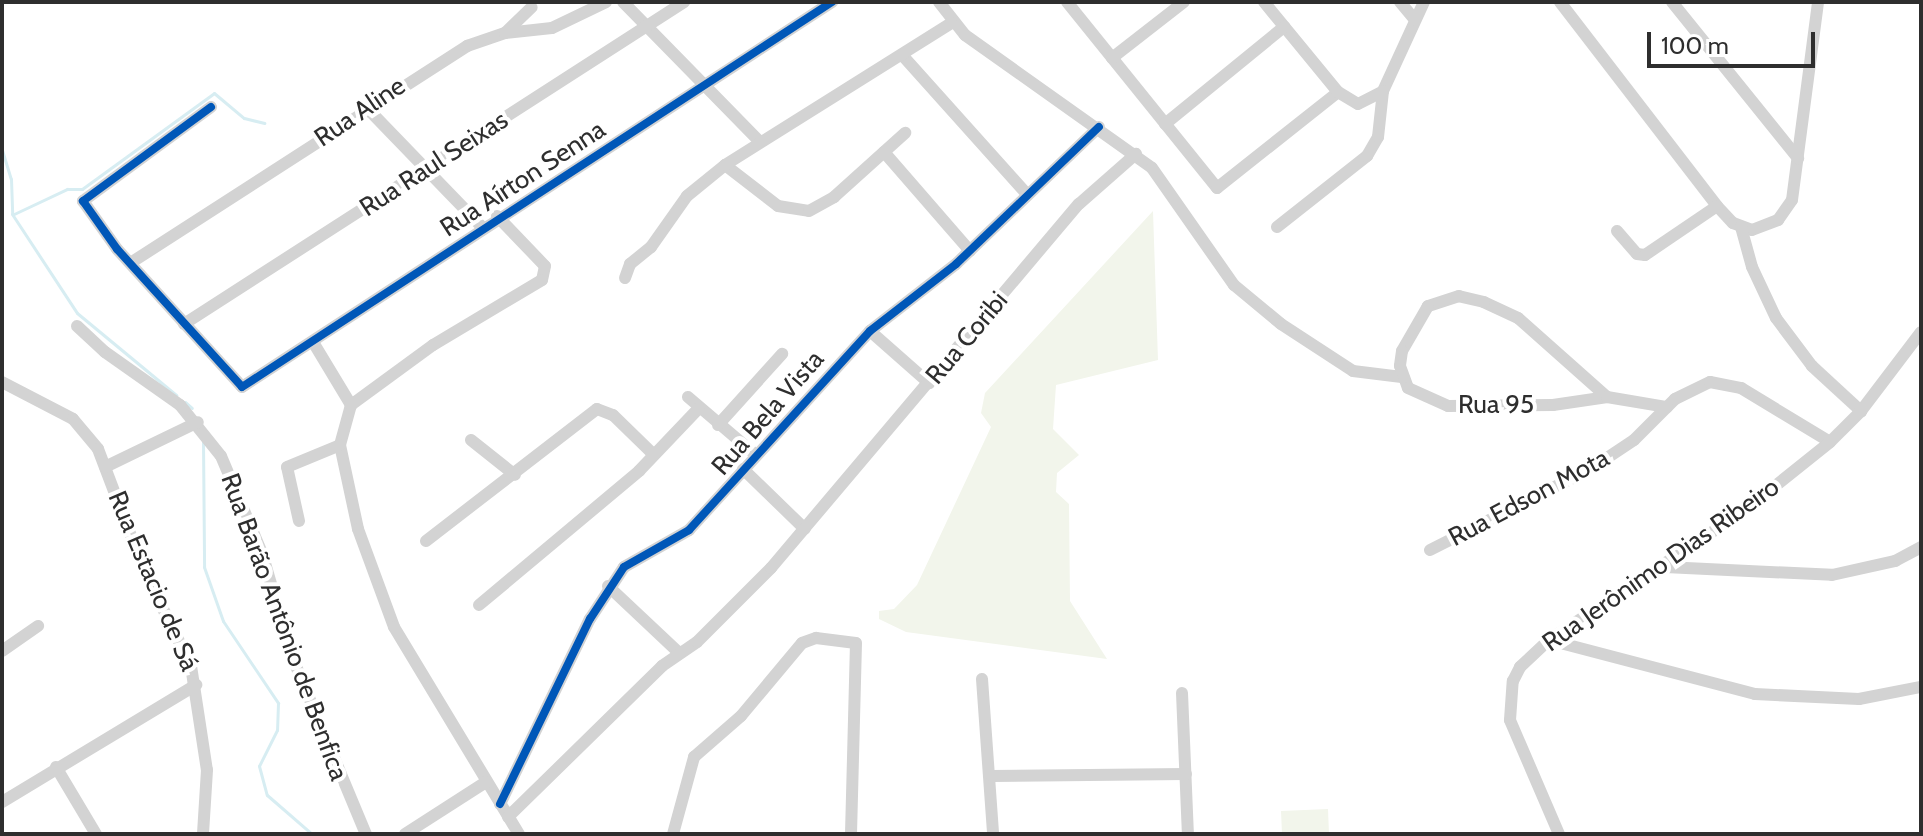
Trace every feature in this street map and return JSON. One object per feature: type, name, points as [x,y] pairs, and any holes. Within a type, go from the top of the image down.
[{"type":"street","name":"Rua Aline","points":[[132,262],[467,46],[505,33],[552,28],[606,2]]},
{"type":"street","points":[[623,2],[760,142]]},
{"type":"street","name":"Rua Raul Seixas","points":[[184,324],[684,2]]},
{"type":"street","name":"Rua Aírton Senna","points":[[184,324],[236,386],[247,386],[497,216],[705,86],[832,2]]},
{"type":"street","points":[[939,2],[951,23],[1136,154],[1176,196],[1207,250],[1234,285],[1336,362],[1363,373],[1402,377],[1402,351],[1412,327],[1428,306],[1459,296],[1518,318],[1607,397]]},
{"type":"street","points":[[1067,2],[1220,193],[1338,92]]},
{"type":"street","points":[[1112,58],[1184,2]]},
{"type":"street","points":[[1264,2],[1338,92],[1358,104],[1383,91]]},
{"type":"street","points":[[1400,2],[1415,20]]},
{"type":"street","points":[[1277,227],[1367,156],[1378,137],[1383,91],[1424,2]]},
{"type":"street","points":[[1560,2],[1717,206],[1741,227],[1752,267],[1776,318],[1812,366],[1861,411]]},
{"type":"street","points":[[1672,2],[1798,158]]},
{"type":"street","points":[[1741,227],[1761,229],[1786,212],[1798,158],[1818,2]]},
{"type":"street","points":[[505,33],[532,7]]},
{"type":"street","points":[[625,278],[627,267],[651,247],[687,196],[725,165],[903,56],[951,23]]},
{"type":"street","points":[[1165,124],[1284,27]]},
{"type":"street","points":[[903,56],[1026,193]]},
{"type":"street","points":[[184,324],[83,201],[89,192],[211,107]]},
{"type":"street","points":[[367,108],[482,227]]},
{"type":"street","name":"Rua Bela Vista","points":[[500,804],[608,586],[624,567],[689,530],[870,331],[970,251],[1026,193],[1099,127]]},
{"type":"street","points":[[725,165],[778,206],[809,211],[834,197],[905,133]]},
{"type":"street","points":[[884,152],[970,251]]},
{"type":"street","name":"Rua Coribi","points":[[508,817],[679,653],[697,642],[805,529],[1079,204],[1136,154]]},
{"type":"street","points":[[1617,231],[1637,254],[1645,255],[1717,206]]},
{"type":"street","points":[[497,216],[545,266],[537,285],[433,345],[351,405],[340,445],[358,529],[388,613],[519,834]]},
{"type":"street","name":"Rua Barão Antônio de Benfica","points":[[77,326],[105,352],[161,388],[198,422],[221,456],[249,517],[293,659],[366,834]]},
{"type":"street","points":[[870,331],[929,383]]},
{"type":"street","name":"Rua Jerônimo Dias Ribeiro","points":[[1559,834],[1510,720],[1513,681],[1549,640],[1665,567],[1830,442],[1861,411],[1921,332]]},
{"type":"street","points":[[313,342],[351,405]]},
{"type":"street","points":[[718,425],[782,354]]},
{"type":"street","name":"Rua 95","points":[[1402,377],[1408,388],[1448,406],[1553,405],[1607,397],[1667,407]]},
{"type":"street","name":"Rua Estacio de Sá","points":[[2,382],[73,419],[98,449],[196,685],[207,770],[203,834]]},
{"type":"street","name":"Rua Edson Mota","points":[[1430,550],[1592,468],[1634,440],[1667,407],[1696,386],[1733,386],[1772,403],[1830,442]]},
{"type":"street","points":[[688,397],[756,455]]},
{"type":"street","points":[[479,605],[654,455],[699,408]]},
{"type":"street","points":[[426,541],[597,409],[613,415],[654,455]]},
{"type":"street","points":[[105,467],[198,422]]},
{"type":"street","points":[[471,440],[515,475]]},
{"type":"street","points":[[299,521],[287,467],[340,445]]},
{"type":"street","points":[[743,469],[805,529]]},
{"type":"street","points":[[1665,567],[1832,575],[1895,561],[1921,547]]},
{"type":"street","points":[[608,586],[679,653]]},
{"type":"street","points":[[2,651],[38,626]]},
{"type":"street","points":[[673,834],[694,757],[741,716],[802,643],[816,638],[856,643],[851,834]]},
{"type":"street","points":[[1549,640],[1755,694],[1859,699],[1921,687]]},
{"type":"street","points":[[982,679],[992,776],[993,834]]},
{"type":"street","points":[[2,802],[196,685]]},
{"type":"street","points":[[1182,693],[1188,834]]},
{"type":"street","points":[[56,767],[96,834]]},
{"type":"street","points":[[992,776],[1186,774]]},
{"type":"street","points":[[405,834],[486,782]]},
{"type":"shaded area","points":[[1153,211],[1158,360],[1056,385],[1053,429],[1079,455],[1057,473],[1056,492],[1069,504],[1070,601],[1107,659],[906,632],[879,619],[879,611],[894,609],[917,585],[991,427],[981,413],[985,393]]},
{"type":"shaded area","points":[[1328,809],[1329,834],[1282,834],[1281,811]]},
{"type":"waterway","points":[[14,214],[67,189],[82,189],[214,93],[244,118],[264,123]]},
{"type":"waterway","points":[[2,150],[11,179],[12,214],[77,313],[176,395]]},
{"type":"waterway","points":[[185,402],[192,408]]},
{"type":"waterway","points":[[203,441],[204,567],[223,621],[278,703],[277,730],[259,766],[267,795],[312,834]]},
{"type":"cycle path","points":[[211,107],[83,201],[117,249],[242,387],[832,2]]},
{"type":"cycle path","points":[[500,804],[590,619],[624,567],[689,530],[870,331],[956,264],[1099,127]]}]
